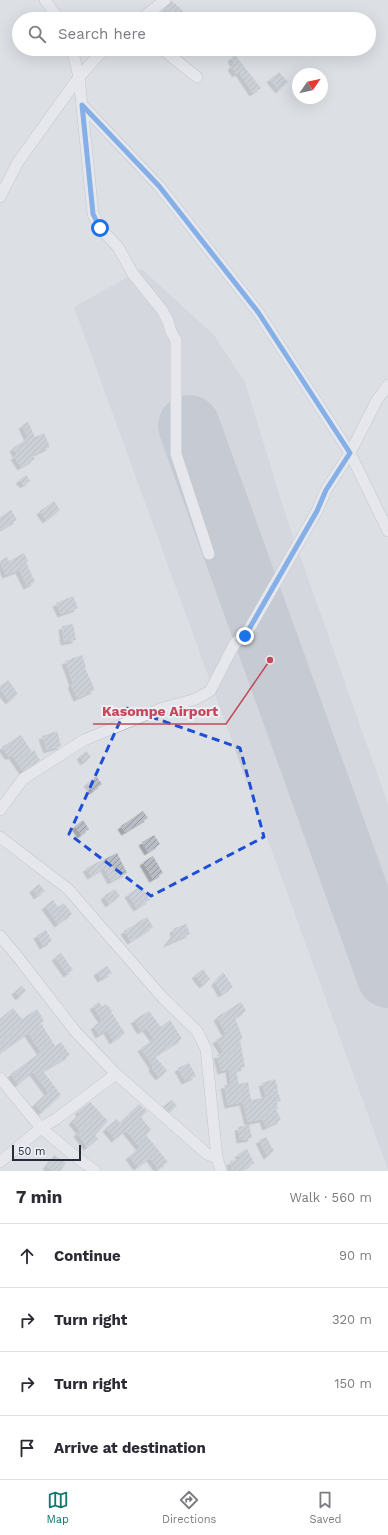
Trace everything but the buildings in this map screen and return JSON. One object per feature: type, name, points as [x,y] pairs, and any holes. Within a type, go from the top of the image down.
[{"type":"street","points":[[45,0],[54,12]]},
{"type":"street","points":[[150,12],[165,0]]},
{"type":"street","points":[[74,56],[79,77],[93,214],[100,228],[118,247],[133,274],[162,310],[176,340],[176,454],[209,554]]},
{"type":"street","points":[[0,197],[18,162],[79,77],[98,56]]},
{"type":"street","points":[[171,56],[197,77]]},
{"type":"street","points":[[82,105],[159,186],[258,312],[350,453],[388,531]]},
{"type":"street","points":[[0,810],[23,779],[84,740],[160,709],[196,699],[210,691],[235,643],[245,636],[317,511],[326,490],[350,453],[377,400],[388,385]]},
{"type":"street","points":[[0,836],[68,889],[163,998],[197,1031],[206,1049],[217,1158],[220,1171]]},
{"type":"street","points":[[0,936],[75,1031],[116,1074],[207,1154],[217,1158]]},
{"type":"street","points":[[0,1162],[41,1128],[56,1119],[116,1074]]},
{"type":"street","points":[[0,1078],[41,1128],[95,1171]]},
{"type":"highlighted area","points":[[126,708],[240,748],[264,837],[151,896],[69,834]]},
{"type":"shaded area","points":[[142,269],[214,335],[245,382],[286,516],[388,804],[388,1170],[74,307]]},
{"type":"runway","points":[[189,426],[388,977]]},
{"type":"place","name":"Kasompe Airport","points":[[270,660]]},
{"type":"route","points":[[100,228],[93,214],[82,105],[159,186],[218,260],[258,312],[350,453],[326,490],[317,511],[245,636]]}]
